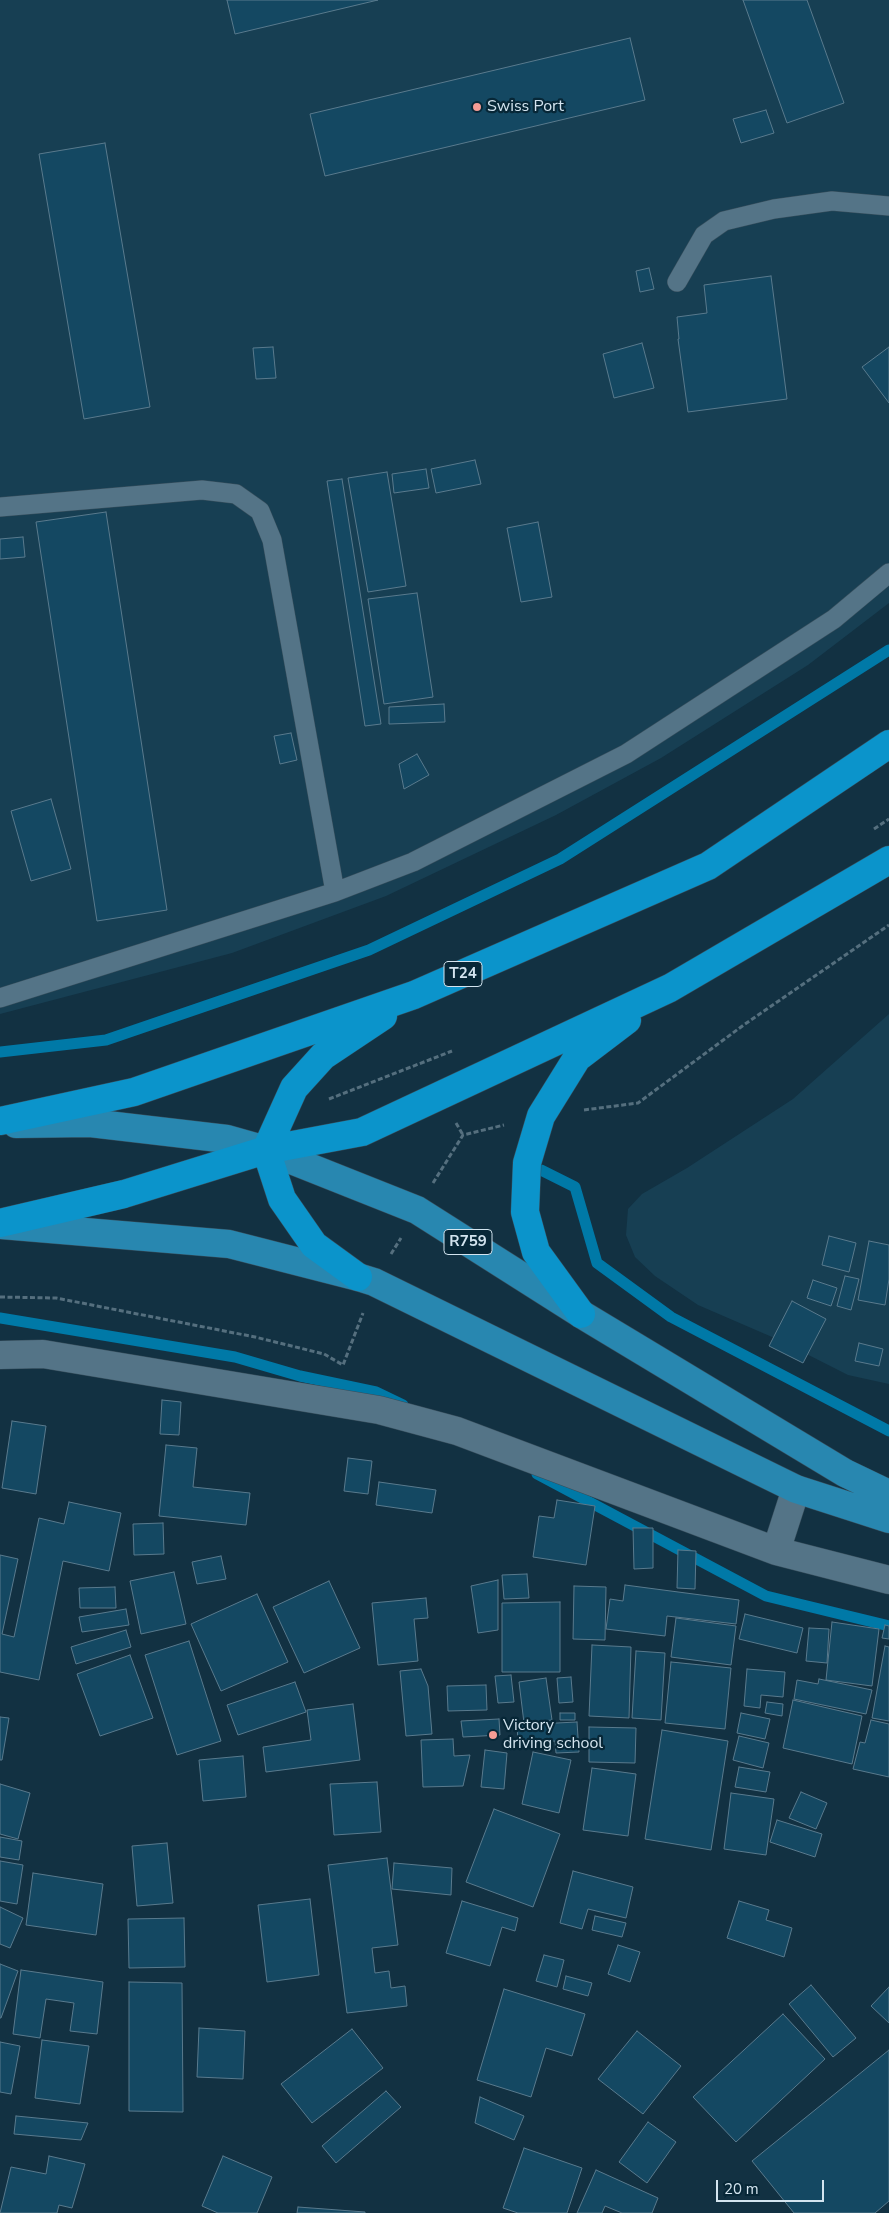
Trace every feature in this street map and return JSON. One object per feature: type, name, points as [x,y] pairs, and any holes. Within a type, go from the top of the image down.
[{"type":"highway","name":"T24","points":[[0,1122],[134,1092],[414,995],[708,866],[889,744]]},
{"type":"highway","points":[[0,1224],[124,1194],[266,1150],[362,1132],[670,988],[889,860]]},
{"type":"highway","points":[[581,1314],[536,1252],[525,1212],[527,1163],[541,1116],[577,1058],[670,988]]},
{"type":"highway","points":[[366,1280],[314,1245],[282,1199],[266,1150],[278,1119],[294,1088],[324,1056],[414,995]]},
{"type":"main road","name":"R759","points":[[0,1122],[90,1124],[226,1139],[266,1150],[417,1210],[581,1314],[844,1473],[889,1494]]},
{"type":"main road","points":[[0,1224],[229,1244],[366,1280],[796,1489],[889,1519]]},
{"type":"street","points":[[0,1355],[43,1354],[378,1410],[457,1431],[776,1551],[889,1580]]},
{"type":"street","points":[[776,1551],[796,1489]]},
{"type":"lane","points":[[677,282],[704,235],[724,221],[774,209],[832,201],[889,206]]},
{"type":"lane","points":[[0,507],[202,490],[236,494],[260,511],[272,540],[335,892]]},
{"type":"lane","points":[[0,998],[335,892],[413,862],[626,754],[834,619],[889,574]]},
{"type":"path","points":[[869,832],[889,820]]},
{"type":"path","points":[[0,1297],[56,1298],[255,1337],[324,1354],[343,1366],[366,1280],[417,1210],[463,1135],[541,1116],[638,1103],[745,1024],[889,925]]},
{"type":"path","points":[[278,1119],[456,1050]]},
{"type":"shaded area","points":[[0,0],[889,0],[889,603],[808,665],[661,758],[556,815],[386,896],[232,953],[0,1014]]},
{"type":"shaded area","points":[[889,1014],[889,1384],[848,1375],[779,1340],[698,1305],[655,1276],[635,1257],[626,1235],[628,1209],[642,1194],[687,1168],[793,1099]]},
{"type":"building","points":[[227,0],[378,0],[235,34]]},
{"type":"building","points":[[743,0],[807,0],[844,103],[787,123]]},
{"type":"building","name":"Swiss Port","points":[[630,38],[645,100],[325,176],[310,114]]},
{"type":"building","points":[[766,110],[774,133],[741,143],[733,119]]},
{"type":"building","points":[[105,143],[150,407],[84,419],[39,154]]},
{"type":"building","points":[[649,268],[654,289],[640,292],[636,271]]},
{"type":"building","points":[[771,276],[787,399],[688,412],[678,339],[677,317],[707,313],[704,285]]},
{"type":"building","points":[[642,343],[654,388],[614,398],[603,354]]},
{"type":"building","points":[[273,347],[276,378],[256,379],[253,348]]},
{"type":"building","points":[[889,347],[889,403],[862,367]]},
{"type":"building","points":[[475,460],[481,484],[436,493],[431,469]]},
{"type":"building","points":[[426,469],[429,488],[394,493],[392,474]]},
{"type":"building","points":[[387,472],[406,586],[368,592],[348,478]]},
{"type":"building","points":[[342,479],[381,724],[365,726],[327,481]]},
{"type":"building","points":[[106,512],[167,910],[97,921],[36,522]]},
{"type":"building","points":[[538,522],[552,597],[521,602],[507,528]]},
{"type":"building","points":[[23,537],[25,557],[0,559],[0,539]]},
{"type":"building","points":[[417,593],[433,697],[384,704],[368,599]]},
{"type":"building","points":[[444,704],[445,722],[389,724],[389,707]]},
{"type":"building","points":[[291,733],[297,760],[280,764],[274,736]]},
{"type":"building","points":[[417,754],[429,775],[404,789],[399,764]]},
{"type":"building","points":[[51,799],[71,869],[31,881],[11,811]]},
{"type":"building","points":[[829,1236],[856,1243],[849,1272],[822,1265]]},
{"type":"building","points":[[869,1241],[889,1245],[889,1279],[885,1305],[858,1300]]},
{"type":"building","points":[[845,1276],[859,1279],[851,1310],[837,1306]]},
{"type":"building","points":[[813,1280],[837,1288],[831,1306],[807,1298]]},
{"type":"building","points":[[792,1301],[826,1319],[803,1363],[769,1346]]},
{"type":"building","points":[[859,1343],[883,1349],[879,1366],[855,1361]]},
{"type":"building","points":[[162,1400],[181,1402],[179,1435],[160,1434]]},
{"type":"building","points":[[12,1421],[46,1426],[36,1494],[2,1488]]},
{"type":"building","points":[[166,1445],[197,1448],[193,1487],[250,1493],[246,1525],[159,1516]]},
{"type":"building","points":[[348,1458],[372,1461],[368,1494],[344,1491]]},
{"type":"building","points":[[379,1482],[436,1490],[432,1513],[376,1505]]},
{"type":"building","points":[[557,1500],[595,1506],[586,1565],[533,1557],[539,1516],[554,1518]]},
{"type":"building","points":[[69,1502],[121,1513],[109,1571],[63,1561],[39,1680],[0,1672],[0,1555],[18,1559],[2,1634],[14,1637],[39,1518],[64,1524]]},
{"type":"building","points":[[163,1523],[164,1554],[134,1555],[133,1524]]},
{"type":"building","points":[[633,1528],[653,1528],[653,1568],[634,1569]]},
{"type":"building","points":[[678,1550],[696,1551],[695,1589],[677,1588]]},
{"type":"building","points":[[221,1556],[226,1579],[197,1584],[192,1562]]},
{"type":"building","points":[[174,1572],[186,1624],[141,1634],[130,1581]]},
{"type":"building","points":[[527,1574],[529,1598],[504,1599],[502,1575]]},
{"type":"building","points":[[498,1580],[498,1630],[478,1633],[471,1586]]},
{"type":"building","points":[[329,1581],[360,1648],[304,1673],[273,1607]]},
{"type":"building","points":[[625,1585],[739,1600],[736,1624],[667,1616],[665,1636],[606,1629],[610,1599],[623,1601]]},
{"type":"building","points":[[574,1586],[606,1587],[605,1640],[573,1639]]},
{"type":"building","points":[[115,1587],[116,1608],[80,1608],[79,1588]]},
{"type":"building","points":[[257,1594],[288,1662],[221,1691],[191,1624]]},
{"type":"building","points":[[426,1598],[428,1618],[414,1619],[418,1661],[378,1665],[372,1603]]},
{"type":"building","points":[[560,1602],[560,1672],[502,1672],[502,1603]]},
{"type":"building","points":[[126,1609],[129,1625],[82,1632],[79,1617]]},
{"type":"building","points":[[745,1614],[803,1628],[797,1653],[739,1639]]},
{"type":"building","points":[[676,1618],[736,1626],[731,1665],[671,1657]]},
{"type":"building","points":[[832,1622],[879,1629],[872,1686],[826,1680]]},
{"type":"building","points":[[885,1625],[889,1626],[889,1639],[882,1638]]},
{"type":"building","points":[[809,1628],[829,1629],[827,1663],[806,1661]]},
{"type":"building","points":[[126,1630],[131,1647],[76,1664],[71,1647]]},
{"type":"building","points":[[189,1641],[221,1741],[177,1755],[145,1655]]},
{"type":"building","points":[[592,1645],[631,1647],[629,1718],[589,1716]]},
{"type":"building","points":[[885,1646],[889,1647],[889,1721],[872,1718]]},
{"type":"building","points":[[636,1651],[665,1653],[661,1720],[632,1718]]},
{"type":"building","points":[[130,1655],[153,1718],[100,1736],[77,1674]]},
{"type":"building","points":[[671,1662],[731,1668],[725,1729],[665,1723]]},
{"type":"building","points":[[421,1669],[428,1686],[432,1734],[406,1736],[400,1671]]},
{"type":"building","points":[[747,1669],[785,1672],[783,1697],[761,1695],[760,1708],[744,1706]]},
{"type":"building","points":[[511,1675],[514,1702],[498,1703],[495,1676]]},
{"type":"building","points":[[571,1677],[573,1702],[559,1703],[557,1678]]},
{"type":"building","points":[[546,1678],[552,1720],[524,1723],[519,1682]]},
{"type":"building","points":[[819,1679],[872,1690],[866,1714],[794,1699],[797,1680],[818,1684]]},
{"type":"building","points":[[295,1682],[306,1712],[238,1735],[227,1705]]},
{"type":"building","points":[[486,1685],[487,1710],[448,1711],[447,1686]]},
{"type":"building","points":[[793,1700],[862,1716],[852,1764],[783,1748]]},
{"type":"building","points":[[767,1702],[783,1704],[782,1716],[765,1713]]},
{"type":"building","points":[[353,1704],[360,1760],[266,1772],[263,1747],[311,1740],[307,1710]]},
{"type":"building","points":[[560,1713],[575,1713],[575,1720],[560,1720]]},
{"type":"building","points":[[741,1713],[770,1719],[765,1739],[737,1733]]},
{"type":"building","points":[[0,1717],[9,1718],[2,1760],[0,1760]]},
{"type":"building","points":[[499,1719],[500,1735],[463,1737],[461,1721]]},
{"type":"building","points":[[871,1720],[889,1724],[889,1777],[853,1769],[860,1742],[865,1743]]},
{"type":"building","points":[[577,1722],[579,1752],[556,1753],[555,1741],[518,1742],[517,1725]]},
{"type":"building","points":[[589,1727],[636,1728],[635,1763],[589,1762]]},
{"type":"building","points":[[662,1730],[728,1741],[711,1850],[645,1839]]},
{"type":"building","points":[[739,1736],[769,1743],[763,1768],[733,1760]]},
{"type":"building","points":[[453,1739],[454,1756],[470,1755],[463,1786],[423,1787],[421,1740]]},
{"type":"building","points":[[485,1750],[507,1753],[504,1789],[481,1787]]},
{"type":"building","points":[[533,1752],[571,1760],[559,1813],[522,1804]]},
{"type":"building","points":[[243,1756],[246,1797],[203,1801],[199,1760]]},
{"type":"building","points":[[739,1767],[770,1772],[766,1792],[735,1787]]},
{"type":"building","points":[[592,1768],[636,1774],[628,1836],[583,1830]]},
{"type":"building","points":[[377,1782],[381,1832],[334,1835],[330,1784]]},
{"type":"building","points":[[0,1784],[30,1793],[18,1839],[0,1834]]},
{"type":"building","points":[[801,1792],[827,1803],[816,1829],[789,1818]]},
{"type":"building","points":[[731,1793],[774,1799],[766,1855],[724,1849]]},
{"type":"building","points":[[494,1809],[560,1834],[533,1907],[466,1882]]},
{"type":"building","points":[[777,1820],[822,1834],[815,1857],[770,1842]]},
{"type":"building","points":[[0,1837],[22,1841],[19,1860],[0,1857]]},
{"type":"building","points":[[167,1843],[173,1903],[137,1906],[132,1846]]},
{"type":"building","points":[[387,1858],[398,1945],[372,1948],[375,1973],[389,1971],[391,1988],[405,1986],[407,2006],[347,2013],[328,1865]]},
{"type":"building","points":[[0,1861],[23,1865],[17,1904],[0,1901]]},
{"type":"building","points":[[394,1863],[452,1868],[451,1895],[392,1889]]},
{"type":"building","points":[[573,1871],[633,1887],[626,1918],[588,1909],[582,1929],[560,1923]]},
{"type":"building","points":[[33,1873],[103,1884],[96,1935],[26,1925]]},
{"type":"building","points":[[310,1899],[319,1975],[267,1982],[258,1905]]},
{"type":"building","points":[[462,1901],[518,1918],[515,1931],[502,1927],[490,1966],[446,1953]]},
{"type":"building","points":[[739,1901],[769,1910],[766,1920],[792,1928],[784,1957],[727,1938]]},
{"type":"building","points":[[0,1907],[23,1918],[10,1948],[0,1944]]},
{"type":"building","points":[[595,1916],[626,1923],[622,1937],[592,1930]]},
{"type":"building","points":[[184,1918],[185,1967],[129,1968],[128,1919]]},
{"type":"building","points":[[618,1945],[640,1952],[630,1982],[608,1974]]},
{"type":"building","points":[[544,1955],[564,1960],[557,1987],[536,1981]]},
{"type":"building","points":[[0,1964],[18,1971],[1,2018],[0,2018]]},
{"type":"building","points":[[21,1970],[103,1982],[97,2034],[70,2031],[74,2003],[46,1999],[40,2038],[13,2034]]},
{"type":"building","points":[[566,1976],[592,1983],[588,1996],[563,1989]]},
{"type":"building","points":[[129,1982],[182,1983],[183,2112],[129,2111]]},
{"type":"building","points":[[811,1985],[856,2038],[833,2057],[789,2004]]},
{"type":"building","points":[[889,1987],[889,2023],[871,2006]]},
{"type":"building","points":[[504,1989],[585,2014],[572,2056],[546,2048],[531,2097],[477,2080]]},
{"type":"building","points":[[783,2014],[825,2059],[736,2142],[693,2097]]},
{"type":"building","points":[[199,2028],[245,2031],[243,2079],[197,2077]]},
{"type":"building","points":[[352,2029],[383,2068],[312,2123],[281,2084]]},
{"type":"building","points":[[637,2031],[681,2066],[643,2114],[598,2079]]},
{"type":"building","points":[[42,2040],[89,2046],[80,2104],[35,2098]]},
{"type":"building","points":[[0,2042],[20,2046],[11,2094],[0,2092]]},
{"type":"building","points":[[889,2050],[889,2201],[875,2213],[794,2213],[752,2161]]},
{"type":"building","points":[[386,2091],[401,2107],[336,2163],[322,2146]]},
{"type":"building","points":[[480,2097],[524,2116],[514,2140],[475,2123]]},
{"type":"building","points":[[16,2116],[88,2123],[81,2140],[14,2134]]},
{"type":"building","points":[[648,2122],[676,2142],[647,2183],[619,2162]]},
{"type":"building","points":[[524,2148],[582,2168],[567,2213],[518,2213],[503,2208]]},
{"type":"building","points":[[49,2156],[85,2164],[72,2208],[59,2205],[57,2213],[0,2213],[11,2167],[46,2174]]},
{"type":"building","points":[[223,2156],[272,2177],[257,2213],[218,2213],[202,2206]]},
{"type":"building","points":[[596,2170],[658,2198],[652,2213],[622,2213],[605,2206],[602,2213],[577,2213]]},
{"type":"building","points":[[298,2207],[365,2212],[365,2213],[297,2213]]},
{"type":"waterway","points":[[0,1052],[106,1040],[369,950],[560,859],[889,650]]},
{"type":"waterway","points":[[541,1170],[575,1187],[597,1263],[671,1317],[889,1431]]},
{"type":"waterway","points":[[0,1318],[235,1357],[300,1376],[376,1392],[403,1405]]},
{"type":"waterway","points":[[537,1474],[766,1596],[889,1626]]},
{"type":"place","name":"Swiss Port","points":[[477,107]]},
{"type":"place","name":"Victory driving school","points":[[493,1735]]}]
